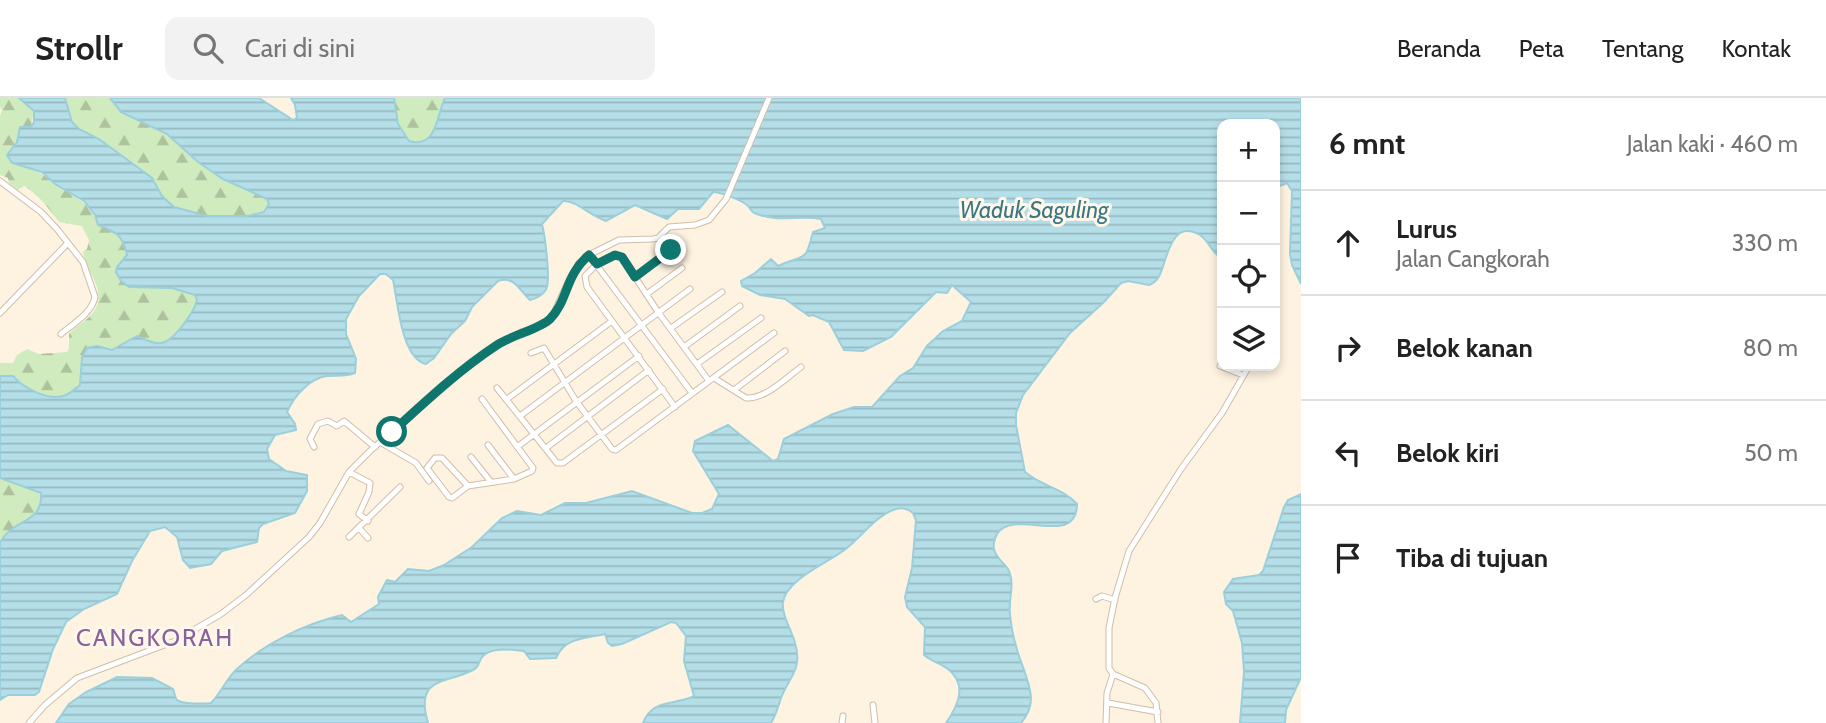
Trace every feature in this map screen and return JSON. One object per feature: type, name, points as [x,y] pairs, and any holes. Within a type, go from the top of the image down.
[{"type":"street","points":[[29,723],[45,705],[77,678],[175,641],[239,601],[309,537],[349,472],[378,444],[450,380],[494,347],[548,321],[557,309],[579,263],[589,255],[619,240],[658,237],[669,227],[695,225],[709,220],[727,196],[769,98]]},
{"type":"street","points":[[0,181],[41,212],[84,264],[95,300],[90,309],[61,334]]},
{"type":"street","points":[[0,313],[68,243]]},
{"type":"street","points":[[635,277],[671,250]]},
{"type":"street","points":[[589,255],[692,393]]},
{"type":"street","points":[[675,407],[587,287],[585,276],[597,264],[615,255],[622,257],[658,312],[712,379],[751,399],[765,393],[801,368]]},
{"type":"street","points":[[647,294],[682,268]]},
{"type":"street","points":[[520,415],[690,289]]},
{"type":"street","points":[[671,328],[722,292]]},
{"type":"street","points":[[684,347],[740,306]]},
{"type":"street","points":[[697,363],[761,318]]},
{"type":"street","points":[[507,399],[612,321]]},
{"type":"street","points":[[531,353],[544,348],[576,401],[612,449],[616,450],[774,333]]},
{"type":"street","points":[[734,390],[785,351]]},
{"type":"street","points":[[517,447],[639,356]]},
{"type":"street","points":[[546,448],[649,370]]},
{"type":"street","points":[[1232,371],[1242,375]]},
{"type":"street","points":[[1158,723],[1156,702],[1145,688],[1113,674],[1107,659],[1109,628],[1115,600],[1129,551],[1181,469],[1222,412],[1245,371]]},
{"type":"street","points":[[497,388],[557,463],[563,463],[663,389]]},
{"type":"street","points":[[468,486],[442,458],[435,458],[427,468],[452,498],[468,486],[514,480],[533,468],[482,399]]},
{"type":"street","points":[[313,447],[310,439],[317,426],[328,421],[337,426],[345,422],[378,444],[416,463],[429,481]]},
{"type":"street","points":[[488,445],[514,480]]},
{"type":"street","points":[[471,457],[491,482]]},
{"type":"street","points":[[349,472],[370,483],[359,514],[368,521]]},
{"type":"street","points":[[349,537],[400,488]]},
{"type":"street","points":[[359,528],[368,538]]},
{"type":"street","points":[[1097,599],[1102,596],[1115,600]]},
{"type":"street","points":[[1106,723],[1109,682],[1113,674]]},
{"type":"street","points":[[1108,702],[1158,712]]},
{"type":"street","points":[[873,705],[875,723]]},
{"type":"street","points":[[842,723],[843,716]]},
{"type":"green space","points":[[0,98],[19,98],[34,111],[31,127],[20,128],[17,142],[7,155],[12,163],[36,170],[86,205],[98,225],[118,235],[127,255],[117,267],[129,287],[172,288],[196,295],[197,300],[184,323],[165,342],[154,343],[137,336],[112,350],[97,346],[82,357],[80,385],[59,397],[43,395],[7,375],[0,376],[0,363],[13,363],[17,355],[27,349],[39,354],[67,352],[69,334],[98,304],[97,289],[83,252],[87,249],[89,240],[82,226],[59,222],[30,190],[24,186],[18,190],[9,183],[8,178],[0,175]]},
{"type":"green space","points":[[65,98],[110,98],[167,134],[198,162],[223,179],[267,199],[269,203],[264,212],[249,216],[207,216],[174,207],[162,196],[151,178],[72,122]]},
{"type":"green space","points":[[394,98],[445,98],[434,130],[425,141],[409,142],[398,124]]},
{"type":"green space","points":[[0,478],[42,494],[38,511],[12,529],[0,543]]},
{"type":"water","name":"Waduk Saguling","points":[[19,98],[65,98],[72,122],[79,129],[99,139],[152,178],[162,196],[174,207],[207,216],[248,216],[264,212],[269,204],[267,199],[223,179],[198,162],[167,134],[121,112],[110,98],[259,98],[293,120],[297,118],[291,98],[394,98],[398,124],[409,141],[418,142],[425,140],[434,130],[445,98],[1301,98],[1301,284],[1290,254],[1292,191],[1287,183],[1280,186],[1280,119],[1217,119],[1217,255],[1200,235],[1190,231],[1175,237],[1158,278],[1149,285],[1128,281],[1121,283],[1070,333],[1023,395],[1016,413],[1025,472],[1065,494],[1077,504],[1074,517],[1067,524],[1017,524],[1005,527],[997,534],[994,542],[995,552],[1011,576],[1012,626],[1030,691],[1029,708],[1021,723],[946,723],[957,703],[958,682],[948,669],[924,655],[925,627],[907,607],[905,597],[912,568],[916,520],[911,511],[901,508],[879,518],[843,551],[799,579],[786,594],[784,612],[795,643],[797,660],[771,723],[643,723],[647,715],[658,706],[694,696],[684,661],[686,636],[676,623],[671,622],[612,646],[605,634],[576,640],[564,646],[556,658],[530,659],[524,651],[491,651],[482,657],[475,669],[429,689],[425,697],[428,723],[56,723],[69,704],[86,692],[117,677],[152,678],[173,689],[179,701],[211,703],[234,672],[261,650],[287,635],[328,619],[342,615],[351,622],[379,604],[378,597],[387,580],[395,582],[408,569],[429,571],[444,565],[472,547],[502,518],[517,511],[541,515],[565,503],[586,503],[632,491],[692,513],[712,509],[719,494],[693,451],[695,441],[728,425],[773,461],[778,459],[784,439],[833,414],[854,407],[872,407],[900,376],[913,368],[927,346],[943,331],[962,321],[971,302],[952,285],[947,293],[936,292],[891,337],[863,351],[844,350],[829,322],[813,315],[809,316],[785,299],[760,295],[742,286],[741,281],[771,259],[778,266],[803,256],[813,232],[825,228],[821,219],[768,217],[754,213],[737,199],[713,192],[699,209],[678,209],[667,219],[635,205],[606,221],[573,203],[563,201],[542,224],[548,274],[544,292],[530,300],[513,282],[498,281],[472,307],[465,321],[426,364],[418,360],[406,341],[393,280],[386,274],[380,274],[359,296],[346,319],[346,334],[356,359],[355,373],[321,377],[303,389],[287,412],[296,430],[275,435],[267,449],[269,459],[286,471],[307,475],[307,491],[295,513],[263,524],[259,528],[257,542],[222,551],[211,564],[190,568],[183,560],[177,537],[165,527],[150,531],[117,594],[84,609],[66,622],[53,649],[39,692],[35,695],[8,695],[0,700],[0,543],[5,535],[37,511],[41,493],[0,478],[0,376],[13,376],[23,385],[44,395],[66,395],[80,385],[82,357],[87,348],[97,346],[112,350],[137,336],[154,343],[165,342],[184,323],[197,300],[195,295],[172,288],[129,287],[121,281],[116,272],[127,255],[118,235],[98,225],[95,215],[84,201],[55,184],[42,172],[12,163],[7,155],[17,142],[20,127],[31,127],[34,111]]},
{"type":"water","points":[[1301,494],[1301,677],[1286,710],[1285,723],[1240,723],[1244,672],[1242,643],[1233,611],[1226,604],[1224,592],[1233,579],[1259,575],[1263,571],[1284,507],[1288,500]]},
{"type":"district","name":"CANGKORAH","points":[[155,637]]},
{"type":"route","points":[[392,432],[450,380],[494,347],[548,321],[557,309],[579,263],[589,255],[597,264],[615,255],[622,257],[635,277],[671,250]]}]
